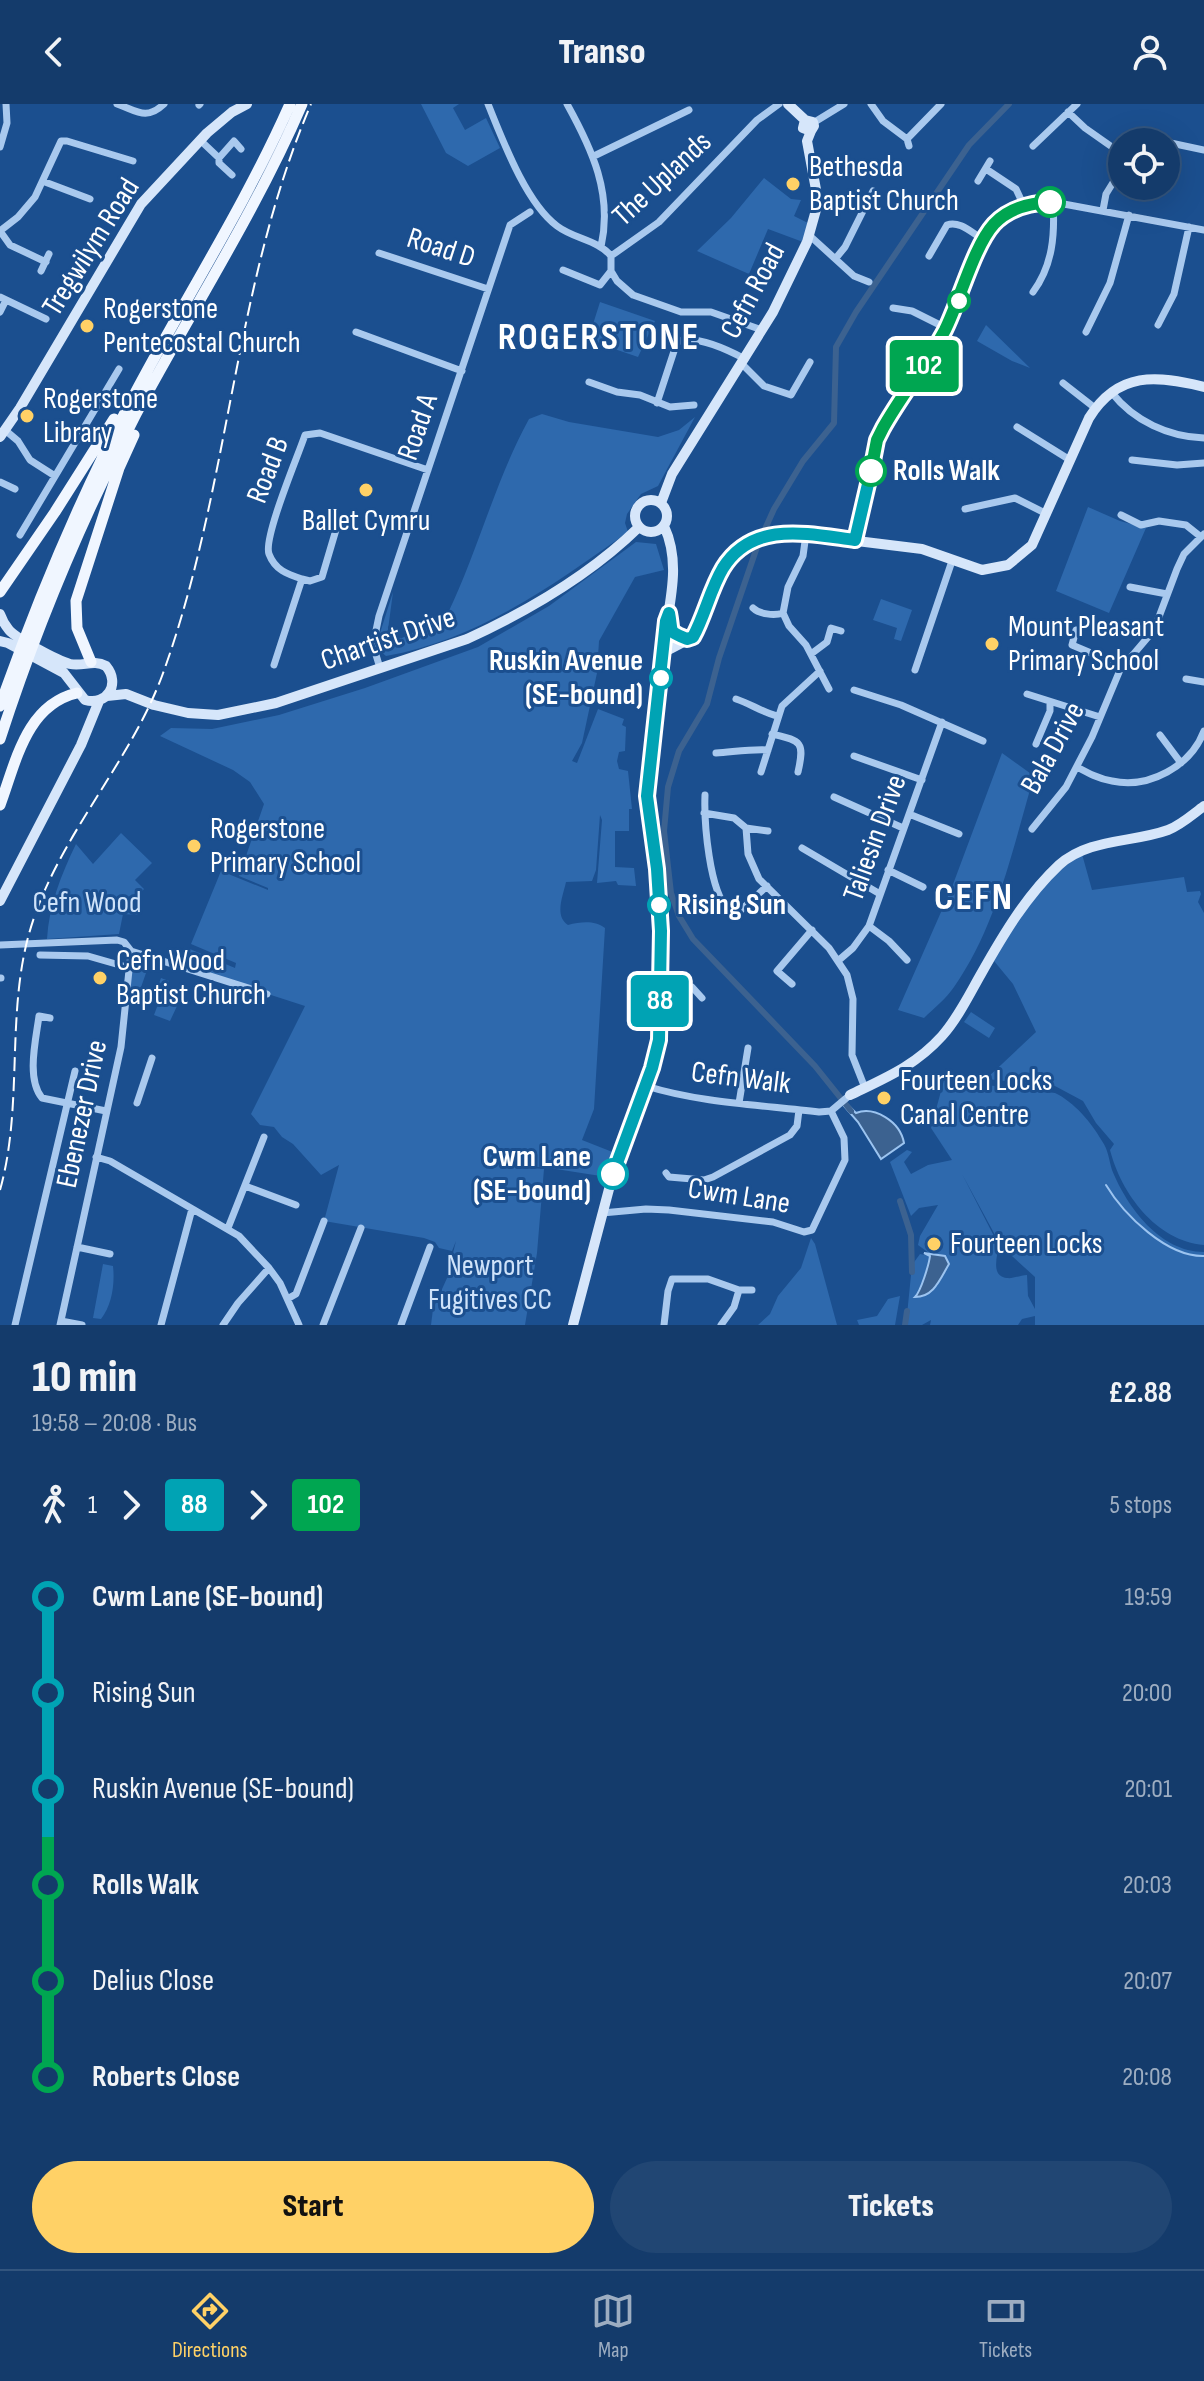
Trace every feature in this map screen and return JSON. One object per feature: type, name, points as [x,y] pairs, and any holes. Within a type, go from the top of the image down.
[{"type":"main road","name":"Tregwilym Road","points":[[3,434],[141,204],[200,140],[232,112],[247,104]]},
{"type":"main road","points":[[0,706],[44,590],[97,469],[290,104]]},
{"type":"main road","points":[[0,739],[46,613],[117,452],[262,186],[302,104]]},
{"type":"main road","points":[[788,104],[810,125]]},
{"type":"main road","name":"Cefn Road","points":[[661,503],[672,474],[762,330],[809,235],[817,195],[808,154],[810,125]]},
{"type":"main road","points":[[0,592],[83,471],[207,263]]},
{"type":"main road","points":[[81,745],[87,714],[75,676],[87,664],[77,628],[76,601],[119,468],[181,333]]},
{"type":"main road","points":[[668,637],[693,637],[731,558],[746,545],[767,535],[806,534],[922,549],[982,570],[1008,565],[1032,545],[1095,408],[1133,381],[1155,378],[1204,387]]},
{"type":"main road","points":[[573,1325],[620,1152],[646,1086],[659,1040],[659,904],[647,796],[668,637],[674,556],[664,526],[667,515],[661,503],[651,500],[638,506],[635,513],[639,527],[652,532],[664,526]]},
{"type":"main road","name":"Chartist Drive","points":[[42,655],[68,664],[106,666],[113,680],[126,694],[188,713],[218,715],[276,703],[467,639],[497,625],[585,571],[639,527]]},
{"type":"main road","name":"Chartist Drive","points":[[4,630],[64,673],[79,692],[103,699],[126,694]]},
{"type":"main road","points":[[668,637],[687,639]]},
{"type":"main road","points":[[662,671],[668,637]]},
{"type":"main road","points":[[0,901],[113,680]]},
{"type":"main road","points":[[0,805],[34,720],[52,702],[79,692]]},
{"type":"main road","points":[[850,1095],[887,1080],[944,1035],[1010,923],[1045,880],[1071,856],[1100,845],[1172,828],[1204,806]]},
{"type":"street","points":[[0,147],[7,123],[6,104]]},
{"type":"street","points":[[117,104],[147,115],[164,104]]},
{"type":"street","points":[[488,104],[537,208],[569,235],[601,247],[611,256],[611,271],[633,295],[681,312],[711,312],[762,330]]},
{"type":"street","name":"The Uplands","points":[[567,104],[594,156],[605,207],[606,226],[601,247]]},
{"type":"street","name":"The Uplands","points":[[611,256],[659,222],[757,120],[779,104]]},
{"type":"street","points":[[810,125],[844,104]]},
{"type":"street","points":[[871,104],[883,121],[908,142],[941,104]]},
{"type":"street","points":[[1045,148],[1036,144],[1077,104]]},
{"type":"street","points":[[594,156],[689,110]]},
{"type":"street","points":[[1068,112],[1108,144]]},
{"type":"street","points":[[200,140],[232,175]]},
{"type":"street","points":[[41,271],[48,258],[10,245],[0,231],[24,212],[45,182],[61,141],[133,161]]},
{"type":"street","points":[[219,158],[234,141],[241,149]]},
{"type":"street","points":[[1180,145],[1204,150]]},
{"type":"street","points":[[118,156],[122,146]]},
{"type":"street","points":[[978,181],[988,165],[1016,189],[1024,206]]},
{"type":"street","points":[[45,182],[78,199],[90,199]]},
{"type":"street","points":[[836,258],[845,247],[873,191]]},
{"type":"street","points":[[1103,210],[1108,191]]},
{"type":"street","points":[[1033,292],[1043,278],[1052,248],[1053,202]]},
{"type":"street","points":[[855,540],[877,440],[946,328],[984,240],[995,223],[1024,206],[1053,202],[1204,230]]},
{"type":"street","name":"Road A","points":[[380,668],[373,645],[375,634],[428,470],[510,225],[530,212]]},
{"type":"street","points":[[1086,332],[1110,283],[1129,215]]},
{"type":"street","points":[[929,256],[951,223],[957,223],[984,240]]},
{"type":"street","points":[[1158,325],[1174,294],[1189,227]]},
{"type":"street","points":[[809,235],[854,276],[869,282]]},
{"type":"street","name":"Road D","points":[[379,253],[488,289]]},
{"type":"street","points":[[563,270],[600,285],[611,271]]},
{"type":"street","points":[[0,312],[3,298],[46,319]]},
{"type":"street","points":[[893,308],[912,311],[946,328]]},
{"type":"street","points":[[356,332],[462,371]]},
{"type":"street","points":[[657,403],[677,342],[683,339],[718,345],[743,361],[764,386],[791,395],[810,362]]},
{"type":"street","points":[[20,535],[119,369]]},
{"type":"street","points":[[588,381],[670,407],[694,405]]},
{"type":"street","points":[[1063,383],[1095,408]]},
{"type":"street","points":[[1112,393],[1143,420],[1168,434],[1204,438]]},
{"type":"street","points":[[1017,427],[1070,460]]},
{"type":"street","name":"Road B","points":[[302,579],[280,570],[268,553],[267,544],[305,435],[320,433],[428,470]]},
{"type":"street","points":[[3,434],[18,441],[30,460],[55,476]]},
{"type":"street","points":[[1132,460],[1177,465],[1204,463]]},
{"type":"street","points":[[0,482],[15,489]]},
{"type":"street","points":[[965,509],[1015,498],[1047,514]]},
{"type":"street","points":[[1121,515],[1141,525],[1159,521],[1186,525],[1202,536]]},
{"type":"street","points":[[274,665],[302,579],[310,581],[322,577],[338,523]]},
{"type":"street","points":[[806,534],[803,556],[788,587],[783,613],[811,654],[829,689]]},
{"type":"street","name":"Bala Drive","points":[[1032,829],[1060,795],[1077,767],[1120,670],[1154,630],[1184,554],[1202,536]]},
{"type":"street","points":[[915,670],[952,561]]},
{"type":"street","points":[[1133,598],[1132,587],[1167,594]]},
{"type":"street","points":[[753,608],[776,615],[783,613]]},
{"type":"street","points":[[811,654],[827,642],[831,628],[841,631]]},
{"type":"street","points":[[1076,630],[1072,645],[1120,670]]},
{"type":"street","points":[[773,771],[762,770],[777,716],[786,701],[820,671]]},
{"type":"street","points":[[1186,679],[1204,682]]},
{"type":"street","points":[[854,690],[901,705],[983,741]]},
{"type":"street","points":[[1027,694],[1100,717]]},
{"type":"street","points":[[736,699],[751,704],[760,712],[777,716]]},
{"type":"street","points":[[1036,744],[1050,711],[1050,703]]},
{"type":"street","name":"Taliesin Drive","points":[[839,960],[853,948],[869,926],[942,722]]},
{"type":"street","points":[[1077,767],[1111,781],[1129,783],[1157,777],[1181,763],[1197,746],[1204,731]]},
{"type":"street","points":[[772,734],[794,739],[801,744],[803,751],[798,772]]},
{"type":"street","points":[[1152,743],[1161,736],[1181,763]]},
{"type":"street","points":[[716,753],[768,750]]},
{"type":"street","points":[[854,756],[922,780]]},
{"type":"street","points":[[705,795],[705,832],[720,902],[729,910],[740,911],[767,886]]},
{"type":"street","points":[[834,797],[903,828]]},
{"type":"street","points":[[704,813],[734,818],[746,828],[768,831]]},
{"type":"street","points":[[909,814],[959,834]]},
{"type":"street","name":"Bala Drive","points":[[1038,821],[1047,829]]},
{"type":"street","points":[[746,828],[751,864],[759,879],[812,930],[839,960],[847,975],[853,999],[852,1055],[865,1088]]},
{"type":"street","points":[[802,848],[880,894]]},
{"type":"street","points":[[888,870],[923,887]]},
{"type":"street","points":[[869,926],[907,960]]},
{"type":"street","points":[[792,984],[777,971],[812,930]]},
{"type":"street","points":[[0,945],[117,940],[124,942],[131,951],[267,994]]},
{"type":"street","name":"Ebenezer Drive","points":[[60,1323],[125,1026],[131,951]]},
{"type":"street","points":[[40,955],[88,956],[130,968]]},
{"type":"street","points":[[660,986],[692,987],[702,998]]},
{"type":"street","points":[[50,1018],[39,1016],[35,1085],[42,1098],[106,1111]]},
{"type":"street","points":[[739,1103],[748,1048]]},
{"type":"street","points":[[137,1103],[152,1058]]},
{"type":"street","points":[[15,1325],[75,1071]]},
{"type":"street","name":"Cefn Walk","points":[[646,1086],[669,1093],[739,1103],[831,1111]]},
{"type":"street","points":[[831,1111],[850,1095]]},
{"type":"street","points":[[666,1173],[669,1177],[692,1180],[713,1177],[790,1135],[797,1126],[799,1110]]},
{"type":"street","name":"Cwm Lane","points":[[602,1213],[669,1210],[773,1222],[804,1232],[812,1230],[845,1160],[844,1138],[831,1111]]},
{"type":"street","points":[[228,1228],[264,1137]]},
{"type":"street","points":[[96,1157],[110,1161],[228,1228],[250,1246],[289,1298],[299,1325]]},
{"type":"street","points":[[245,1186],[296,1205]]},
{"type":"street","points":[[161,1325],[192,1209]]},
{"type":"street","points":[[289,1298],[296,1294],[324,1221]]},
{"type":"street","points":[[323,1325],[361,1228]]},
{"type":"street","points":[[77,1247],[110,1254]]},
{"type":"street","points":[[401,1325],[430,1247]]},
{"type":"street","points":[[223,1325],[269,1268]]},
{"type":"street","points":[[664,1325],[672,1279],[708,1279],[739,1290],[752,1290]]},
{"type":"street","points":[[721,1325],[734,1307],[739,1290]]},
{"type":"street","points":[[60,1323],[82,1325]]},
{"type":"green space","points":[[421,104],[459,104],[453,108],[465,130],[486,118],[500,148],[468,166],[446,153]]},
{"type":"green space","points":[[764,178],[791,199],[801,200],[794,216],[808,223],[803,242],[768,229],[749,274],[697,251],[731,218]]},
{"type":"green space","points":[[600,302],[655,321],[638,357],[588,340]]},
{"type":"green space","points":[[986,325],[1030,368],[977,341]]},
{"type":"green space","points":[[542,414],[569,422],[658,437],[679,430],[695,417],[658,486],[641,494],[627,514],[625,523],[628,532],[543,590],[483,624],[420,648],[386,656],[379,650],[380,633],[393,592],[387,637],[402,638],[422,628],[437,626],[447,615],[517,443],[529,419]]},
{"type":"green space","points":[[1088,507],[1146,528],[1109,613],[1056,591]]},
{"type":"green space","name":"Newport Fugitives CC","points":[[636,542],[656,544],[664,570],[635,577],[599,641],[597,673],[582,743],[572,761],[577,763],[598,709],[624,719],[625,751],[619,752],[617,761],[619,769],[628,771],[632,809],[629,809],[629,831],[615,831],[615,867],[634,868],[636,886],[618,885],[616,881],[597,883],[600,815],[596,870],[592,881],[566,882],[560,911],[568,925],[592,923],[605,928],[594,1109],[582,1140],[615,1153],[607,1177],[543,1167],[502,1166],[544,1169],[537,1253],[525,1325],[431,1325],[433,1309],[457,1256],[453,1253],[456,1241],[452,1251],[439,1248],[435,1242],[424,1238],[324,1221],[339,1165],[321,1175],[274,1127],[260,1125],[251,1114],[305,1006],[178,965],[185,947],[235,968],[236,963],[191,944],[221,871],[268,890],[239,876],[264,804],[250,782],[233,770],[160,736],[171,728],[212,729],[279,715],[478,647],[549,606]]},
{"type":"green space","points":[[881,599],[912,610],[901,641],[894,639],[897,628],[873,620]]},
{"type":"green space","points":[[1002,753],[1034,776],[993,912],[969,963],[944,999],[924,1018],[898,1010],[952,887]]},
{"type":"green space","name":"Cefn Wood","points":[[121,833],[152,863],[135,880],[144,889],[133,902],[141,910],[138,915],[123,914],[119,934],[47,939],[57,890],[76,844],[93,864]]},
{"type":"green space","points":[[1082,854],[1092,890],[1184,877],[1187,892],[1200,891],[1201,894],[1198,902],[1204,913],[1204,1245],[1171,1235],[1143,1212],[1115,1166],[1110,1150],[1114,1144],[1083,1101],[1055,1086],[986,1079],[1036,1032],[1013,984],[994,961],[1010,930],[1030,902]]},
{"type":"green space","points":[[131,951],[147,955],[142,971],[146,973],[140,990],[128,989]]},
{"type":"green space","points":[[161,978],[169,981],[162,999],[178,1004],[170,1021],[154,1015],[160,999],[154,997]]},
{"type":"green space","points":[[971,1012],[995,1028],[989,1038],[964,1022]]},
{"type":"green space","points":[[944,1080],[1055,1093],[1075,1107],[1093,1127],[1106,1148],[1118,1184],[1147,1225],[1173,1244],[1204,1252],[1204,1325],[1035,1325],[1035,1316],[1022,1319],[1018,1325],[930,1325],[931,1320],[922,1325],[906,1325],[912,1265],[920,1254],[930,1256],[920,1293],[937,1286],[949,1264],[939,1254],[929,1253],[918,1245],[938,1205],[919,1208],[911,1216],[890,1162],[907,1150],[912,1152],[904,1162],[911,1174],[928,1165],[952,1160],[931,1128]],"holes":[[[962,1174],[1001,1246],[1035,1277],[1035,1309],[1028,1296],[1027,1275],[1009,1278],[998,1273],[998,1244]]]},
{"type":"green space","points":[[811,1238],[837,1325],[758,1325],[770,1314],[778,1296],[801,1268]]},
{"type":"green space","points":[[103,1264],[113,1266],[114,1280],[110,1301],[101,1319],[93,1318]]},
{"type":"green space","points":[[900,1296],[895,1325],[859,1325],[857,1320],[877,1316],[888,1299]]},
{"type":"shaded area","points":[[847,1104],[856,1113],[871,1112],[885,1117],[897,1128],[904,1143],[881,1159],[844,1106]]},
{"type":"shaded area","points":[[924,1253],[945,1256],[949,1264],[932,1291],[915,1297],[930,1256]]},
{"type":"waterway","points":[[765,529],[803,461],[834,423],[836,347],[856,312],[969,145],[1009,104]]},
{"type":"waterway","points":[[757,547],[719,658],[707,704],[679,751],[668,787],[664,831],[671,893],[679,916],[693,939],[815,1066],[851,1111]]},
{"type":"waterway","points":[[1106,1185],[1135,1221],[1161,1242],[1176,1250],[1204,1256]]},
{"type":"waterway","points":[[900,1201],[911,1235],[912,1272]]},
{"type":"waterway","points":[[905,1325],[907,1311]]},
{"type":"railway","points":[[0,1190],[11,1130],[17,1010],[25,950],[51,878],[147,711],[162,676],[185,605],[203,534],[264,244],[285,173],[311,104]]},
{"type":"bus line","name":"102","points":[[871,471],[877,440],[890,415],[933,353],[964,291],[979,248],[995,223],[1024,206],[1050,202]]},
{"type":"bus line","name":"88","points":[[613,1174],[657,1054],[659,1040],[661,931],[647,776],[666,621],[669,613],[670,630],[676,636],[693,637],[723,569],[731,558],[757,539],[792,533],[855,540],[871,471]]},
{"type":"place","name":"Bethesda Baptist Church","points":[[793,184]]},
{"type":"place","name":"Rogerstone Pentecostal Church","points":[[87,326]]},
{"type":"place","name":"Rogerstone Library","points":[[27,416]]},
{"type":"place","name":"Rolls Walk","points":[[871,471]]},
{"type":"place","name":"Ballet Cymru","points":[[366,490]]},
{"type":"place","name":"Mount Pleasant Primary School","points":[[992,644]]},
{"type":"place","name":"Ruskin Avenue (SE-bound)","points":[[661,678]]},
{"type":"place","name":"Rogerstone Primary School","points":[[194,846]]},
{"type":"place","name":"Rising Sun","points":[[659,905]]},
{"type":"place","name":"Cefn Wood Baptist Church","points":[[100,978]]},
{"type":"place","name":"Fourteen Locks Canal Centre","points":[[884,1098]]},
{"type":"place","name":"Cwm Lane (SE-bound)","points":[[613,1174]]},
{"type":"place","name":"Fourteen Locks","points":[[934,1244]]},
{"type":"district","name":"ROGERSTONE","points":[[599,337]]},
{"type":"district","name":"CEFN","points":[[974,897]]}]
